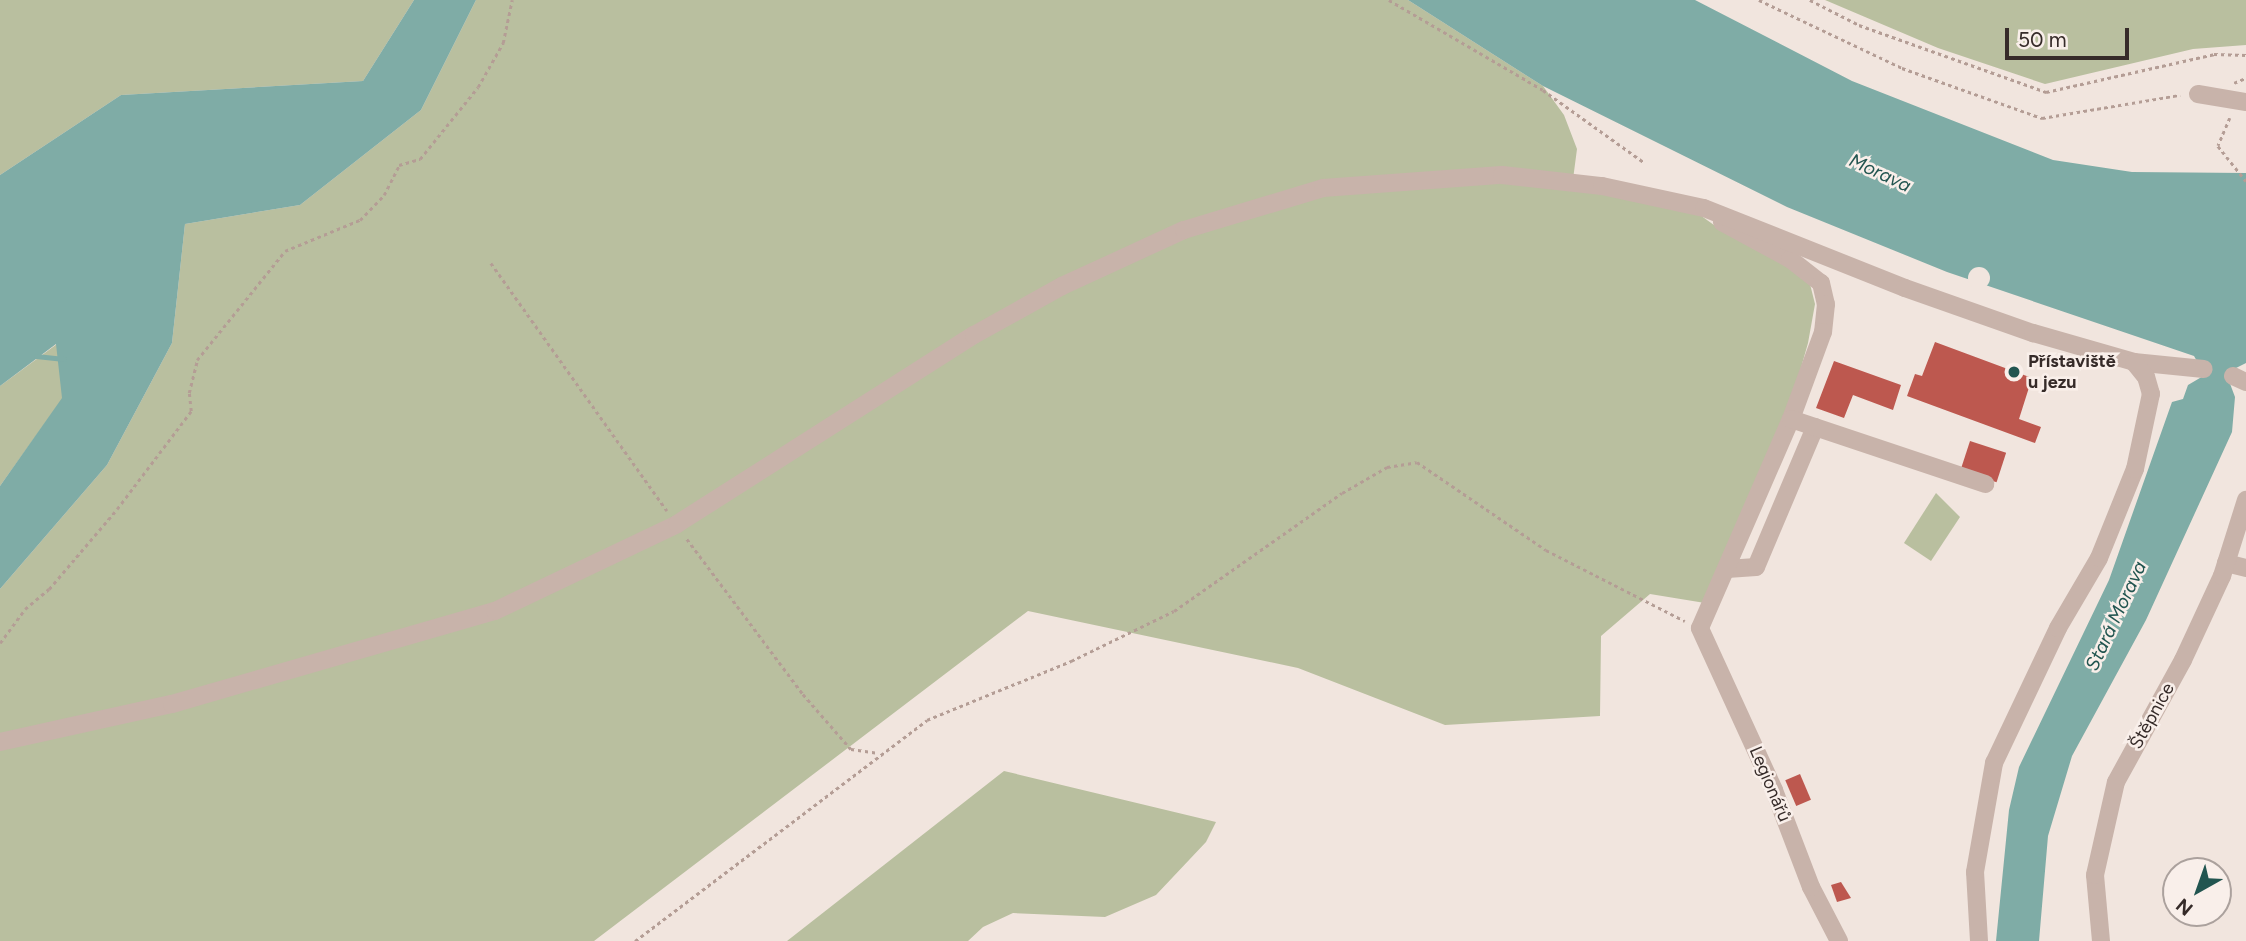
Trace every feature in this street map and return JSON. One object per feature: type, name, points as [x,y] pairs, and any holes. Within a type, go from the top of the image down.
[{"type":"street","points":[[2198,94],[2244,102]]},
{"type":"street","points":[[0,742],[172,704],[495,611],[677,524],[974,335],[1062,286],[1184,230],[1322,188],[1502,175],[1602,186],[1704,208],[1905,288],[2134,362],[2204,369]]},
{"type":"street","points":[[1700,628],[1791,419],[1823,332],[1826,304],[1821,283],[1790,259],[1737,232],[1704,208]]},
{"type":"street","points":[[1979,941],[1975,872],[1994,763],[2059,628],[2105,545],[2135,469],[2151,394],[2146,377],[2134,362]]},
{"type":"street","points":[[2151,394],[2182,367]]},
{"type":"street","points":[[1791,419],[1985,484]]},
{"type":"street","points":[[1727,569],[1756,567],[1815,427]]},
{"type":"street","name":"Štěpnice","points":[[2101,941],[2095,875],[2116,782],[2183,660],[2226,563],[2246,500]]},
{"type":"street","points":[[2226,563],[2246,568]]},
{"type":"street","name":"Legionářů","points":[[1700,628],[1774,790],[1811,887],[1839,941]]},
{"type":"path","points":[[0,643],[25,609],[49,589],[117,509],[191,411],[197,360],[285,251],[360,220],[384,195],[399,165],[421,159],[478,88],[503,43],[512,0]]},
{"type":"path","points":[[1390,0],[1543,90],[1645,163]]},
{"type":"path","points":[[1759,0],[1902,68],[2042,118],[2198,94]]},
{"type":"path","points":[[1810,0],[1859,25],[1994,77],[2046,92],[2214,54],[2246,55]]},
{"type":"path","points":[[2244,102],[2222,129],[2218,146],[2236,172],[2246,181]]},
{"type":"path","points":[[491,263],[729,599],[851,749],[879,753]]},
{"type":"path","points":[[635,941],[748,860],[879,753],[927,720],[1071,661],[1174,611],[1342,493],[1387,467],[1417,462],[1546,551],[1700,628]]},
{"type":"green space","points":[[0,0],[414,0],[363,81],[121,95],[0,175]]},
{"type":"green space","points":[[476,0],[1408,0],[1543,86],[1564,115],[1577,149],[1572,187],[1689,207],[1718,228],[1796,270],[1810,284],[1815,304],[1808,343],[1787,417],[1705,603],[1650,594],[1601,636],[1600,716],[1445,725],[1298,668],[1028,611],[594,941],[0,941],[0,589],[107,465],[172,343],[185,224],[300,205],[421,110]]},
{"type":"green space","points":[[1825,0],[2246,0],[2246,45],[2193,49],[2045,84],[1938,48]]},
{"type":"green space","points":[[57,344],[63,398],[0,486],[0,386]]},
{"type":"green space","points":[[1936,493],[1960,517],[1931,561],[1904,543]]},
{"type":"green space","points":[[1004,771],[1216,822],[1206,842],[1156,895],[1105,917],[1013,913],[983,927],[968,941],[787,941]]},
{"type":"water","points":[[414,0],[476,0],[421,110],[300,205],[185,224],[172,343],[107,465],[0,589],[0,486],[62,398],[56,344],[0,386],[0,175],[121,95],[363,81]]},
{"type":"water","points":[[1408,0],[1695,0],[1852,81],[2053,160],[2132,172],[2246,173],[2246,363],[2232,370],[2229,381],[2235,397],[2232,432],[2146,620],[2072,756],[2048,836],[2039,941],[1996,941],[2009,810],[2019,767],[2109,580],[2172,402],[2183,399],[2188,385],[2205,375],[2194,356],[1947,272],[1787,207],[1543,86]]},
{"type":"pier","points":[[1979,267],[1987,270],[1990,278],[1987,286],[1979,289],[1971,286],[1968,278],[1971,270]]},
{"type":"building","points":[[1935,342],[2032,378],[2019,419],[2041,427],[2035,443],[1907,396],[1915,374],[1922,376]]},
{"type":"building","points":[[1834,361],[1901,385],[1893,410],[1853,395],[1844,418],[1816,408]]},
{"type":"building","points":[[1970,441],[2006,453],[1997,482],[1960,470]]},
{"type":"building","points":[[1800,774],[1811,800],[1796,806],[1785,780]]},
{"type":"building","points":[[1841,882],[1851,898],[1837,902],[1831,885]]},
{"type":"waterway","points":[[36,356],[64,359]]},
{"type":"place","name":"Přístaviště u jezu","points":[[2014,372]]},
{"type":"water label","name":"Morava","points":[[1880,173]]},
{"type":"water label","name":"Stará Morava","points":[[2116,616]]}]
